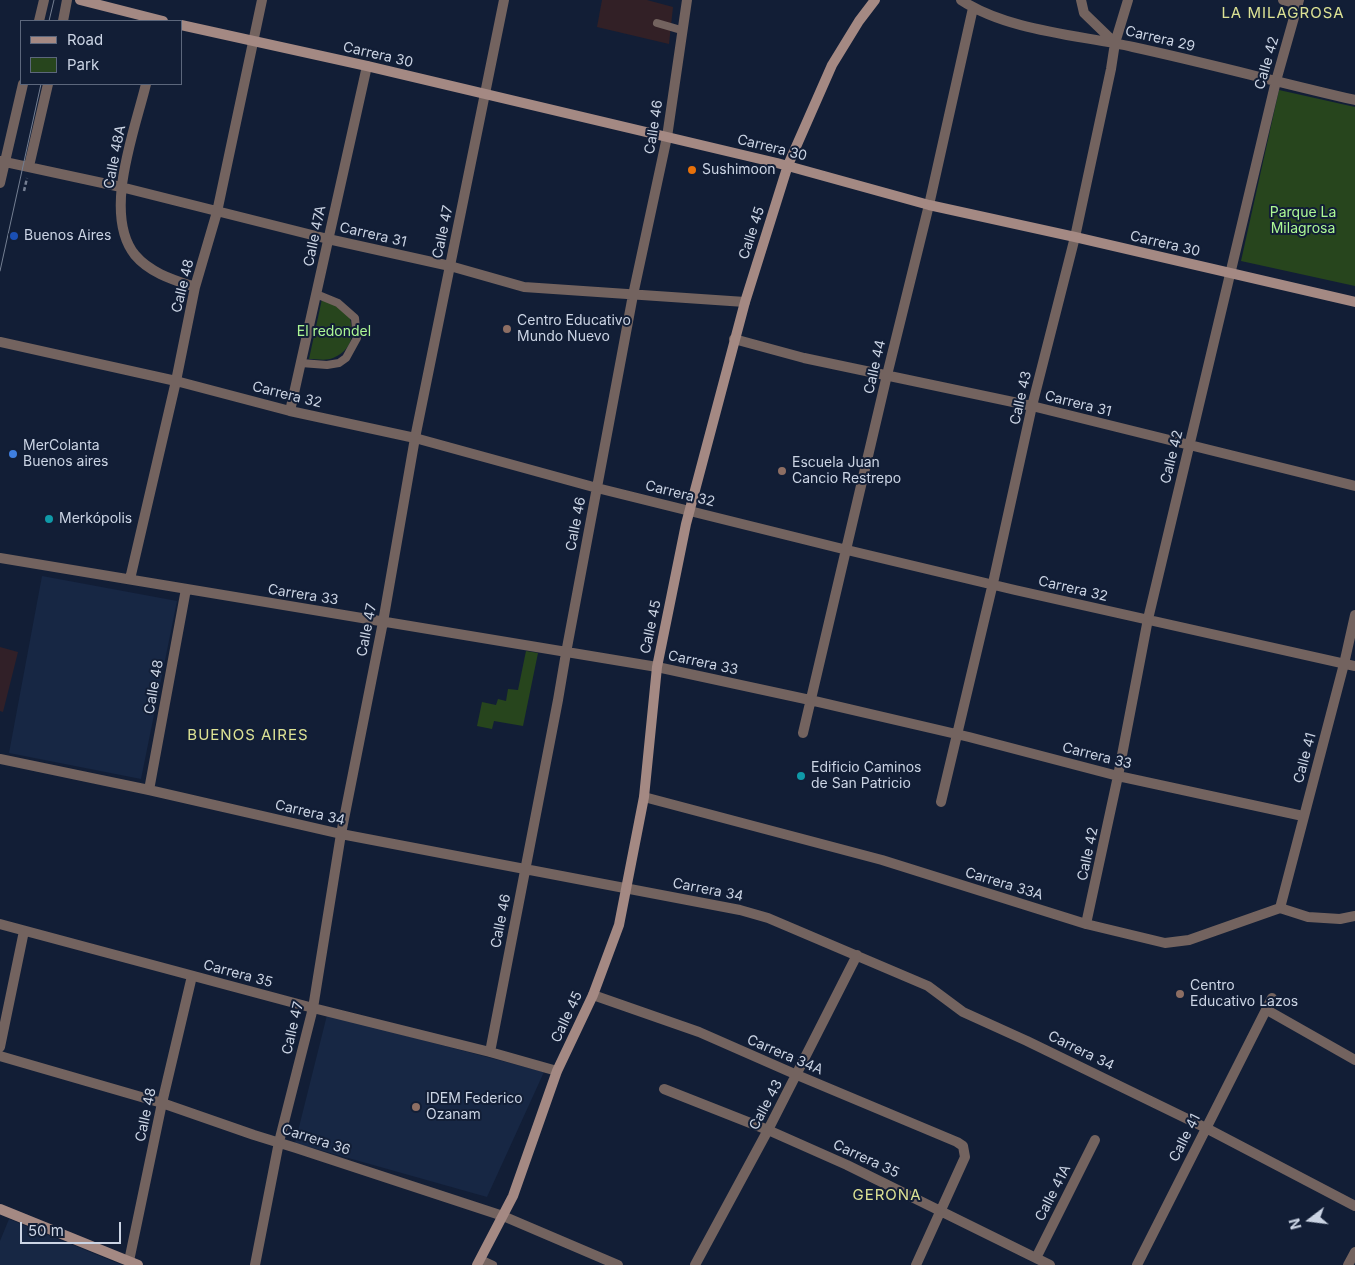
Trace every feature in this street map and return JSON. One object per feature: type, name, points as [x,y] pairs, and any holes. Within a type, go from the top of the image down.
[{"type":"street","points":[[39,20],[44,0]]},
{"type":"street","points":[[62,20],[67,0]]},
{"type":"street","points":[[80,0],[157,20]]},
{"type":"street","name":"Calle 48","points":[[130,578],[196,287],[217,212],[262,0]]},
{"type":"street","name":"Calle 47","points":[[255,1265],[279,1142],[313,1008],[341,834],[383,622],[415,438],[504,0]]},
{"type":"street","name":"Calle 46","points":[[490,1052],[634,295],[667,137],[681,30],[687,0]]},
{"type":"street","name":"Calle 45","points":[[479,1262],[513,1196],[557,1071],[593,995],[619,925],[644,797],[657,667],[689,511],[745,302],[788,165],[832,65],[859,21],[875,0]]},
{"type":"street","name":"Carrera 29","points":[[961,0],[973,8],[1008,21],[1060,34],[1115,43],[1355,100]]},
{"type":"street","points":[[1081,0],[1084,13],[1115,43]]},
{"type":"street","name":"Calle 43","points":[[941,802],[993,584],[1032,406],[1075,237],[1115,43],[1128,0]]},
{"type":"street","points":[[1284,0],[1299,2]]},
{"type":"street","name":"Calle 42","points":[[1086,924],[1118,776],[1148,619],[1276,81],[1299,2]]},
{"type":"street","name":"Calle 44","points":[[803,733],[887,374],[929,205],[973,8]]},
{"type":"street","name":"Carrera 30","points":[[182,26],[366,66],[788,165],[929,205],[1355,302]]},
{"type":"street","name":"Calle 47A","points":[[290,411],[366,66]]},
{"type":"street","points":[[0,183],[2,161],[24,85]]},
{"type":"street","points":[[29,166],[48,85]]},
{"type":"street","name":"Calle 48A","points":[[146,85],[121,187],[120,218],[124,237],[135,256],[149,267],[166,278],[196,287]]},
{"type":"street","name":"Carrera 31","points":[[2,161],[121,187],[328,239],[450,266],[524,288],[745,302]]},
{"type":"street","name":"Carrera 31","points":[[734,339],[804,358],[1032,406],[1355,486]]},
{"type":"street","name":"Carrera 32","points":[[0,342],[176,381],[290,411],[415,438],[597,488],[847,550],[1355,666]]},
{"type":"street","name":"Carrera 33","points":[[0,558],[130,578],[186,589],[657,667],[810,700],[1118,776],[1304,816]]},
{"type":"street","name":"Calle 48","points":[[149,790],[186,589]]},
{"type":"street","name":"Calle 41","points":[[1280,908],[1355,615]]},
{"type":"street","name":"Carrera 34","points":[[0,759],[149,790],[341,834],[740,910],[768,918],[928,986],[963,1012],[1206,1128],[1355,1206]]},
{"type":"street","name":"Carrera 33A","points":[[644,797],[882,860],[1086,924],[1166,942],[1189,940],[1280,908]]},
{"type":"street","points":[[1280,908],[1308,917],[1340,919],[1355,916]]},
{"type":"street","name":"Carrera 35","points":[[0,924],[557,1071]]},
{"type":"street","points":[[0,1047],[24,931]]},
{"type":"street","name":"Calle 43","points":[[695,1265],[797,1075],[857,955]]},
{"type":"street","name":"Calle 48","points":[[134,1263],[162,1103],[192,976]]},
{"type":"street","name":"Carrera 34A","points":[[593,995],[698,1032],[957,1142],[963,1146],[965,1157],[941,1210]]},
{"type":"street","name":"Calle 41","points":[[1137,1265],[1272,998]]},
{"type":"street","points":[[1267,1010],[1355,1060]]},
{"type":"street","name":"Carrera 36","points":[[0,1056],[162,1103],[503,1216],[618,1265]]},
{"type":"street","name":"Carrera 35","points":[[664,1089],[768,1130],[847,1165],[1050,1265]]},
{"type":"street","name":"Calle 41A","points":[[1036,1258],[1094,1140]]},
{"type":"street","points":[[0,1209],[134,1263]]},
{"type":"street","points":[[916,1265],[941,1210]]},
{"type":"street","points":[[1348,1265],[1355,1252]]},
{"type":"lane","points":[[657,23],[681,30]]},
{"type":"lane","points":[[301,363],[328,366],[339,363],[346,358],[357,338],[355,318],[338,303],[316,294]]},
{"type":"lane","points":[[479,1262],[493,1265]]},
{"type":"shaded area","points":[[602,0],[647,0],[673,7],[669,44],[597,27]]},
{"type":"shaded area","points":[[42,576],[177,601],[141,779],[9,753]]},
{"type":"shaded area","points":[[0,647],[18,652],[3,712],[0,711]]},
{"type":"shaded area","name":"IDEM Federico Ozanam","points":[[327,1015],[544,1072],[487,1197],[295,1143]]},
{"type":"shaded area","points":[[9,1219],[122,1265],[0,1265],[0,1241]]},
{"type":"green space","name":"Parque La Milagrosa","points":[[1279,90],[1355,107],[1355,286],[1241,261]]},
{"type":"green space","name":"El redondel","points":[[322,299],[345,307],[351,322],[352,336],[341,354],[325,360],[309,359]]},
{"type":"green space","points":[[526,651],[538,653],[523,726],[494,721],[492,729],[477,726],[482,702],[496,705],[498,699],[506,701],[508,689],[518,690]]},
{"type":"tram line","points":[[49,20],[54,0]]},
{"type":"tram line","points":[[0,271],[41,85]]},
{"type":"place","name":"Sushimoon","points":[[692,170]]},
{"type":"place","name":"Buenos Aires","points":[[14,236]]},
{"type":"place","name":"Centro Educativo Mundo Nuevo","points":[[507,329]]},
{"type":"place","name":"MerColanta Buenos aires","points":[[13,454]]},
{"type":"place","name":"Escuela Juan Cancio Restrepo","points":[[782,471]]},
{"type":"place","name":"Merkópolis","points":[[49,519]]},
{"type":"place","name":"Edificio Caminos de San Patricio","points":[[801,776]]},
{"type":"place","name":"Centro Educativo Lazos","points":[[1180,994]]},
{"type":"place","name":"IDEM Federico Ozanam","points":[[416,1107]]},
{"type":"district","name":"LA MILAGROSA","points":[[1283,13]]},
{"type":"district","name":"BUENOS AIRES","points":[[248,735]]},
{"type":"district","name":"GERONA","points":[[887,1195]]}]
